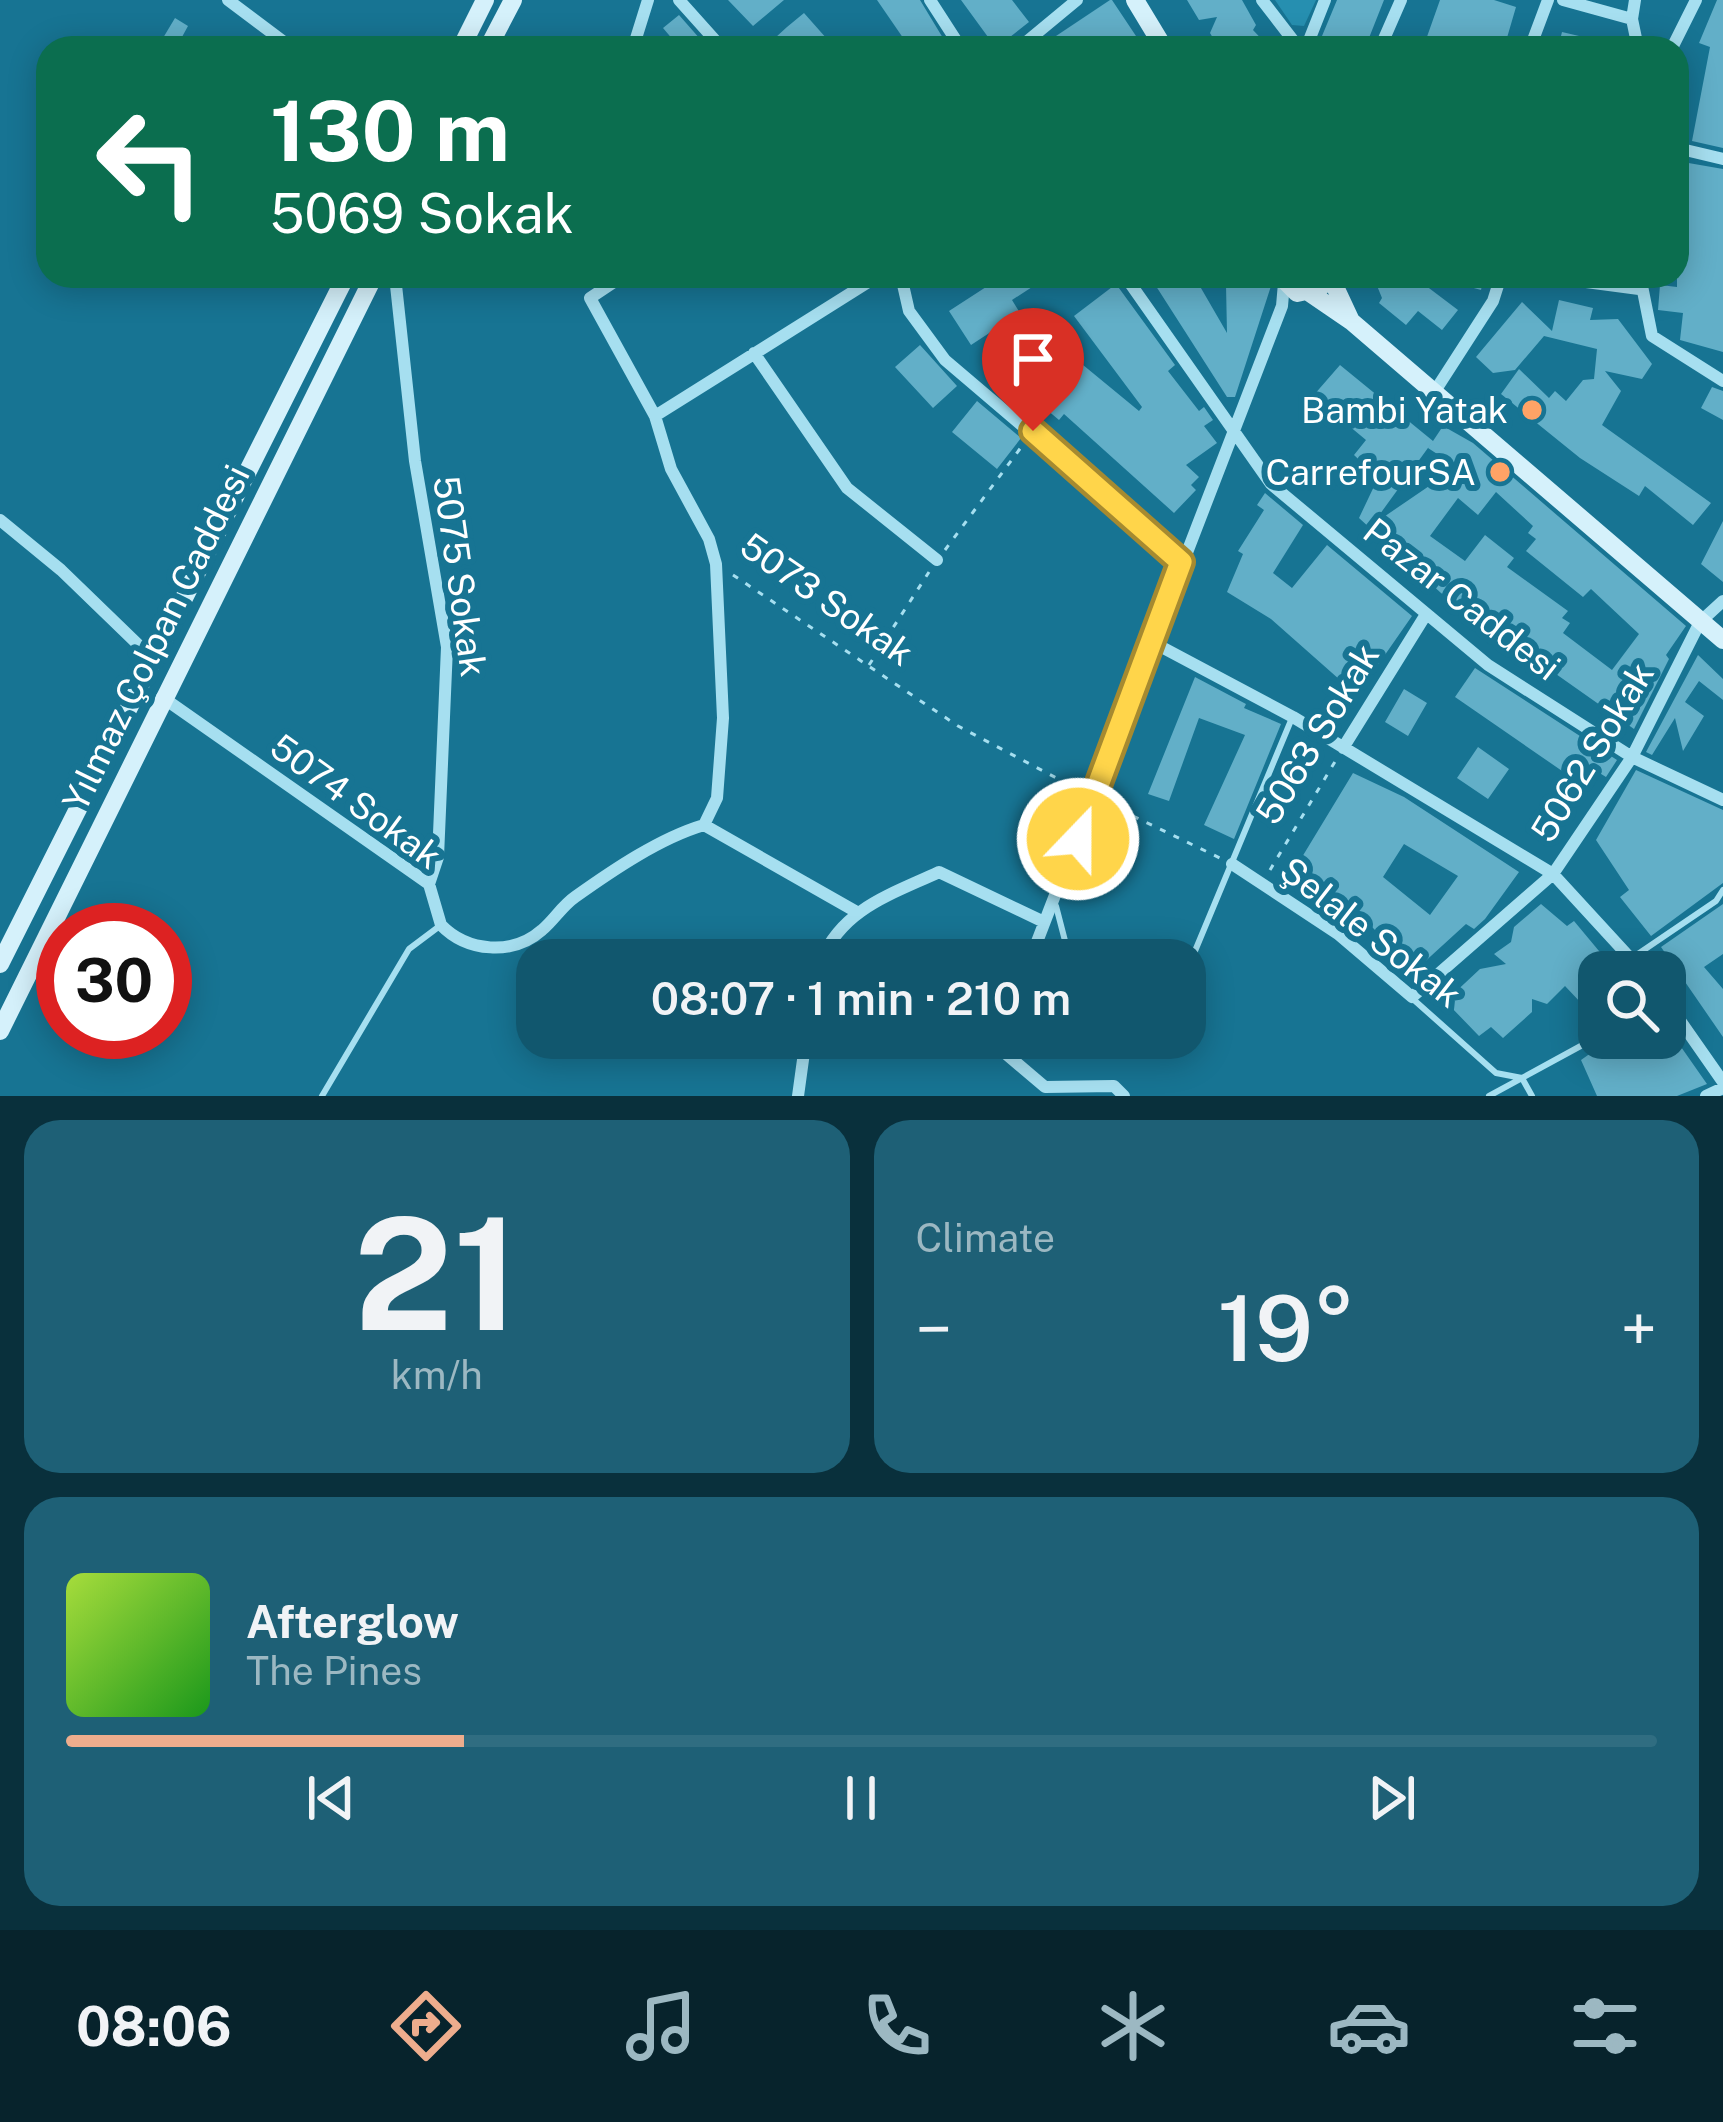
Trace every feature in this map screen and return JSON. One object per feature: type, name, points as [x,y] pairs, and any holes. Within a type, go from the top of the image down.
[{"type":"main road","points":[[467,36],[485,0]]},
{"type":"main road","points":[[494,36],[513,0]]},
{"type":"main road","points":[[1135,0],[1157,36]]},
{"type":"main road","name":"Yılmaz Çolpan Caddesi","points":[[0,964],[340,288]]},
{"type":"main road","name":"Yılmaz Çolpan Caddesi","points":[[0,1031],[368,288]]},
{"type":"main road","points":[[1298,288],[1351,320],[1723,640]]},
{"type":"main road","points":[[1308,293],[1314,288]]},
{"type":"main road","points":[[1335,288],[1351,320]]},
{"type":"street","points":[[228,0],[276,36]]},
{"type":"street","points":[[637,36],[648,0]]},
{"type":"street","points":[[679,0],[711,36]]},
{"type":"street","points":[[930,0],[953,36]]},
{"type":"street","points":[[1034,36],[1077,0]]},
{"type":"street","points":[[1262,0],[1292,36]]},
{"type":"street","points":[[1308,36],[1325,0]]},
{"type":"street","points":[[1386,36],[1402,0]]},
{"type":"street","points":[[1534,36],[1548,0]]},
{"type":"street","points":[[1563,0],[1631,20]]},
{"type":"street","points":[[1635,0],[1631,20],[1635,36]]},
{"type":"street","points":[[1678,36],[1696,0]]},
{"type":"street","points":[[1689,151],[1723,159]]},
{"type":"street","name":"5075 Sokak","points":[[396,288],[415,461],[447,647],[438,856],[430,884]]},
{"type":"street","name":"5073 Sokak","points":[[605,288],[590,298],[655,416],[671,469],[709,539],[716,564]]},
{"type":"street","points":[[655,416],[859,288]]},
{"type":"street","points":[[904,288],[909,311],[945,360],[1181,562]]},
{"type":"street","name":"Pazar Caddesi","points":[[1133,288],[1271,484],[1488,665],[1632,757],[1723,800]]},
{"type":"street","points":[[1038,939],[1278,315],[1281,288]]},
{"type":"street","points":[[1435,391],[1497,288]]},
{"type":"street","points":[[1640,288],[1652,336],[1723,381]]},
{"type":"street","points":[[1278,315],[1308,293]]},
{"type":"street","points":[[754,353],[847,488],[937,560]]},
{"type":"street","points":[[0,520],[153,659]]},
{"type":"street","points":[[716,564],[723,718],[717,798],[704,825],[855,911]]},
{"type":"street","points":[[1700,622],[1723,601]]},
{"type":"street","name":"5063 Sokak","points":[[1342,748],[1425,616]]},
{"type":"street","name":"5062 Sokak","points":[[1412,997],[1553,874],[1632,757],[1700,622]]},
{"type":"street","points":[[1154,643],[1293,717],[1553,874],[1625,951]]},
{"type":"street","name":"5074 Sokak","points":[[162,698],[430,884],[441,925],[453,938],[488,948],[524,941],[574,897],[674,834],[704,825]]},
{"type":"street","name":"Şelale Sokak","points":[[1232,864],[1338,934],[1412,997]]},
{"type":"street","points":[[830,939],[855,911],[939,872],[1044,922]]},
{"type":"street","points":[[1686,1030],[1723,1085],[1706,1096]]},
{"type":"street","points":[[798,1096],[803,1059]]},
{"type":"street","points":[[1012,1059],[1045,1087],[1114,1086],[1124,1096]]},
{"type":"lane","points":[[1200,939],[1293,717]]},
{"type":"lane","points":[[1643,951],[1720,904],[1723,890]]},
{"type":"lane","points":[[1054,898],[1065,939]]},
{"type":"lane","points":[[322,1096],[409,949],[441,925]]},
{"type":"lane","name":"Şelale Sokak","points":[[1412,997],[1496,1073],[1522,1078]]},
{"type":"lane","points":[[1489,1096],[1578,1047]]},
{"type":"lane","points":[[1522,1078],[1532,1096]]},
{"type":"path","points":[[868,666],[937,560],[1033,431]]},
{"type":"path","name":"5073 Sokak","points":[[716,564],[958,726],[1094,798]]},
{"type":"path","name":"5063 Sokak","points":[[1262,884],[1342,748]]},
{"type":"path","name":"Şelale Sokak","points":[[1094,798],[1232,864]]},
{"type":"shaded area","points":[[1275,0],[1316,0],[1304,26],[1292,25]]},
{"type":"building","points":[[728,0],[784,0],[753,26]]},
{"type":"building","points":[[877,0],[920,0],[942,36],[902,36]]},
{"type":"building","points":[[961,0],[1012,0],[1029,22],[1011,36],[987,36]]},
{"type":"building","points":[[1110,0],[1136,36],[1056,36]]},
{"type":"building","points":[[1187,0],[1242,0],[1259,36],[1212,36],[1217,17],[1199,20]]},
{"type":"building","points":[[1337,0],[1384,0],[1370,36],[1322,36]]},
{"type":"building","points":[[1440,0],[1494,0],[1516,7],[1508,36],[1427,36]]},
{"type":"building","points":[[1717,0],[1723,0],[1723,148],[1692,141],[1710,47],[1699,43]]},
{"type":"building","points":[[804,13],[824,36],[777,36]]},
{"type":"building","points":[[679,15],[697,36],[670,36],[663,28]]},
{"type":"building","points":[[175,18],[188,26],[183,36],[164,36]]},
{"type":"building","points":[[1689,163],[1723,169],[1723,352],[1680,340],[1683,313],[1658,310],[1660,288],[1689,288]]},
{"type":"building","points":[[984,288],[1030,288],[1012,300],[1020,313],[971,345],[949,311]]},
{"type":"building","points":[[1111,288],[1119,288],[1175,365],[1168,371],[1199,411],[1204,407],[1213,420],[1204,426],[1217,443],[1186,465],[1199,477],[1191,485],[1196,490],[1174,513],[1064,414],[1059,420],[1040,404],[1043,400],[1019,380],[1048,346],[1071,367],[1077,360],[1139,411],[1142,407],[1074,316]]},
{"type":"building","points":[[1157,288],[1201,288],[1227,333],[1226,288],[1270,288],[1235,397],[1227,397]]},
{"type":"building","points":[[1378,288],[1429,288],[1458,310],[1442,330],[1418,311],[1406,325],[1379,303]]},
{"type":"building","points":[[1559,300],[1593,308],[1590,320],[1618,319],[1652,364],[1642,379],[1605,371],[1621,391],[1602,425],[1711,503],[1693,525],[1645,486],[1639,496],[1580,458],[1501,394],[1519,369],[1549,398],[1555,391],[1566,401],[1583,380],[1594,379],[1597,349],[1544,336],[1515,370],[1493,373],[1476,357],[1522,302],[1552,331]]},
{"type":"building","points":[[920,345],[957,386],[933,408],[895,367]]},
{"type":"building","points":[[1340,365],[1433,441],[1443,426],[1473,443],[1686,626],[1666,655],[1669,659],[1634,729],[1441,593],[1359,518],[1378,478],[1354,455],[1366,440],[1313,396]],"holes":[[[1433,441],[1428,448],[1457,467],[1372,525]],[[1496,492],[1533,526],[1528,533],[1536,539],[1526,551],[1583,597],[1591,589],[1639,634],[1612,670],[1563,633],[1570,623],[1562,618],[1568,611],[1507,567],[1514,558],[1485,535],[1465,561],[1430,536],[1458,498],[1478,515]]]},
{"type":"building","points":[[1712,387],[1723,391],[1723,420],[1701,408]]},
{"type":"building","points":[[977,401],[1021,438],[997,469],[952,432]]},
{"type":"building","points":[[1265,493],[1303,525],[1273,573],[1292,588],[1327,545],[1412,616],[1357,695],[1271,619],[1227,592],[1243,554],[1238,551],[1264,510],[1257,505]]},
{"type":"building","points":[[1723,521],[1723,582],[1701,564]]},
{"type":"building","points":[[1698,655],[1723,679],[1723,700],[1699,681],[1685,702],[1704,716],[1683,751],[1675,718],[1652,755],[1646,752]]},
{"type":"building","points":[[1475,668],[1617,760],[1606,777],[1575,758],[1565,773],[1455,697]]},
{"type":"building","points":[[1195,677],[1246,704],[1244,708],[1281,724],[1234,839],[1204,825],[1245,735],[1199,718],[1169,801],[1148,794]]},
{"type":"building","points":[[1404,689],[1427,703],[1408,736],[1385,722]]},
{"type":"building","points":[[1478,747],[1509,769],[1488,799],[1457,778]]},
{"type":"building","points":[[1636,770],[1723,810],[1723,883],[1651,936],[1620,897],[1629,890],[1596,840]]},
{"type":"building","points":[[1353,773],[1404,797],[1519,872],[1485,919],[1474,929],[1466,924],[1420,966],[1396,940],[1391,946],[1373,928],[1324,898],[1330,889],[1296,867]],"holes":[[[1404,844],[1458,876],[1430,915],[1383,877]]]},
{"type":"building","points":[[1541,904],[1567,926],[1574,921],[1599,951],[1578,951],[1578,1000],[1565,986],[1547,1004],[1532,999],[1532,1012],[1503,1038],[1491,1027],[1479,1036],[1449,1005],[1450,997],[1480,969],[1506,964],[1494,954],[1511,942],[1514,927]]},
{"type":"building","points":[[1723,904],[1723,954],[1704,967],[1723,989],[1723,1037],[1686,983],[1686,951],[1661,947]]},
{"type":"building","points":[[1686,1054],[1707,1084],[1677,1096],[1597,1096],[1581,1060],[1686,1059]]},
{"type":"place","name":"Bambi Yatak","points":[[1532,410]]},
{"type":"place","name":"CarrefourSA","points":[[1500,472]]},
{"type":"route","points":[[1033,431],[1181,562],[1078,839]]}]
